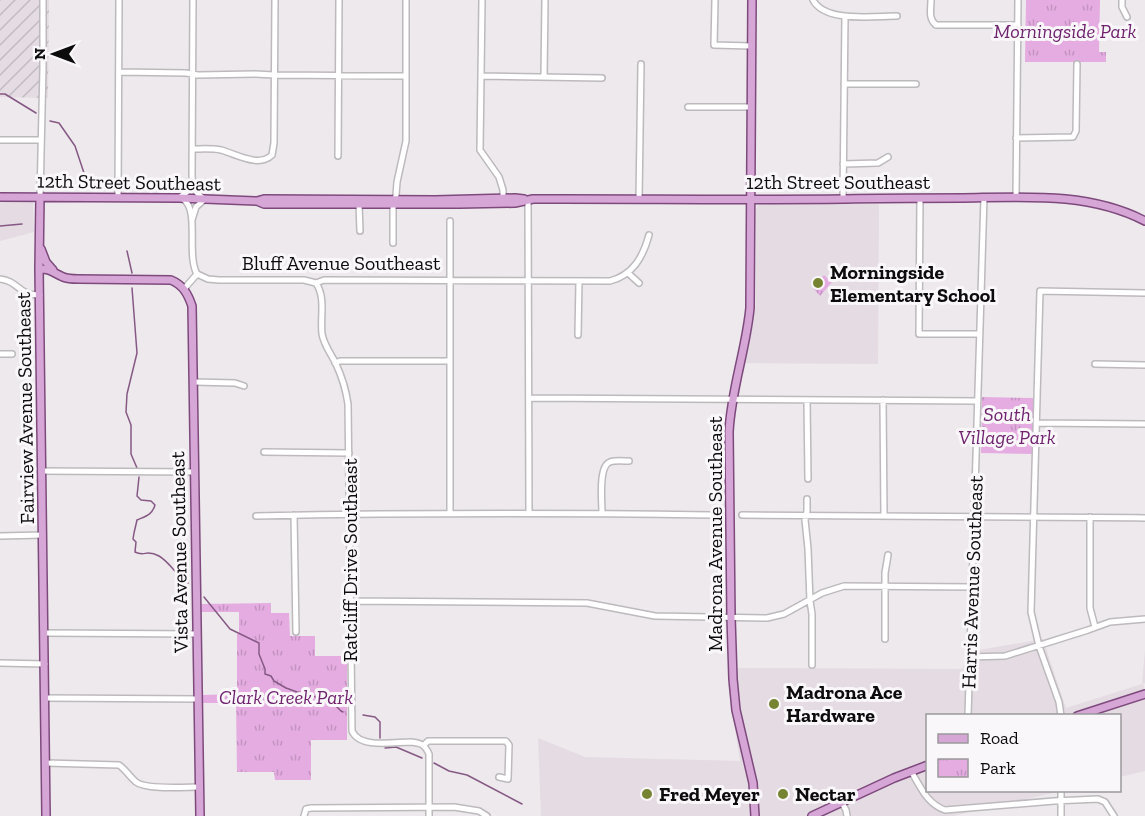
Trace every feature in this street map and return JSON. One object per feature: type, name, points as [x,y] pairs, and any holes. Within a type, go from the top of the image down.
[{"type":"main road","name":"Madrona Avenue Southeast","points":[[752,0],[749,316],[729,432],[734,696],[753,783],[755,812]]},
{"type":"main road","name":"12th Street Southeast","points":[[0,197],[395,202],[503,201],[515,198],[528,200],[1016,197],[1088,202],[1113,208],[1145,221]]},
{"type":"main road","name":"Fairview Avenue Southeast","points":[[40,197],[46,816]]},
{"type":"main road","name":"12th Street Southeast","points":[[257,201],[264,204],[395,202]]},
{"type":"main road","points":[[1135,216],[1145,213]]},
{"type":"main road","points":[[39,243],[46,262],[54,272]]},
{"type":"main road","points":[[39,269],[45,268],[67,278],[78,279],[168,279],[181,285],[184,289]]},
{"type":"main road","name":"Vista Avenue Southeast","points":[[184,289],[192,306],[200,816]]},
{"type":"main road","points":[[1083,714],[1145,693]]},
{"type":"main road","points":[[812,816],[841,801],[926,765]]},
{"type":"main road","points":[[755,812],[760,816]]},
{"type":"street","name":"Fairview Avenue Southeast","points":[[40,197],[43,0]]},
{"type":"street","points":[[118,198],[119,0]]},
{"type":"street","points":[[192,220],[196,207],[205,199],[195,190],[192,176],[193,0]]},
{"type":"street","points":[[192,149],[220,150],[249,159],[267,159],[272,155],[275,0]]},
{"type":"street","points":[[338,156],[339,0]]},
{"type":"street","points":[[393,243],[396,182],[405,141],[406,0]]},
{"type":"street","points":[[482,0],[480,150],[500,177],[503,201]]},
{"type":"street","points":[[544,77],[545,0]]},
{"type":"street","points":[[715,0],[714,45],[751,46]]},
{"type":"street","points":[[931,0],[931,18],[936,26],[1018,25]]},
{"type":"street","points":[[1016,197],[1018,0]]},
{"type":"street","points":[[1122,0],[1122,7],[1127,17]]},
{"type":"street","points":[[814,3],[823,11],[836,16],[897,16]]},
{"type":"street","points":[[843,199],[845,16]]},
{"type":"street","points":[[639,199],[641,64]]},
{"type":"street","points":[[1016,138],[1073,137],[1076,131],[1077,64]]},
{"type":"street","points":[[119,72],[198,75],[406,76]]},
{"type":"street","points":[[481,76],[602,78]]},
{"type":"street","points":[[844,84],[916,84]]},
{"type":"street","points":[[688,106],[750,107]]},
{"type":"street","points":[[0,140],[41,140]]},
{"type":"street","points":[[843,164],[878,163],[888,157]]},
{"type":"street","points":[[180,198],[187,192],[192,176]]},
{"type":"street","name":"Harris Avenue Southeast","points":[[968,714],[984,197]]},
{"type":"street","points":[[180,198],[186,200],[189,205],[192,220],[192,257],[197,274],[184,289]]},
{"type":"street","points":[[920,198],[919,334],[979,334]]},
{"type":"street","points":[[528,200],[529,513]]},
{"type":"street","points":[[359,204],[360,231]]},
{"type":"street","points":[[450,221],[450,513]]},
{"type":"street","points":[[639,283],[628,273],[640,258],[649,236]]},
{"type":"street","name":"Bluff Avenue Southeast","points":[[197,274],[208,279],[219,280],[304,280],[316,283],[324,280],[579,281],[610,280],[628,273]]},
{"type":"street","points":[[0,279],[12,282],[25,293],[40,295]]},
{"type":"street","points":[[578,335],[579,281]]},
{"type":"street","name":"Ratcliff Drive Southeast","points":[[316,283],[322,297],[321,326],[324,340],[343,381],[347,396],[353,734],[359,740],[368,743],[418,742],[424,745]]},
{"type":"street","points":[[1061,714],[1031,612],[1040,291],[1145,293]]},
{"type":"street","points":[[0,354],[12,354]]},
{"type":"street","points":[[335,363],[340,361],[450,361]]},
{"type":"street","points":[[1095,364],[1145,365]]},
{"type":"street","points":[[194,382],[235,383],[243,386]]},
{"type":"street","points":[[529,399],[977,401]]},
{"type":"street","points":[[807,400],[808,479]]},
{"type":"street","points":[[883,400],[884,516]]},
{"type":"street","points":[[1036,423],[1145,424]]},
{"type":"street","points":[[264,452],[349,453]]},
{"type":"street","points":[[602,513],[604,466],[613,461],[629,461]]},
{"type":"street","points":[[41,471],[195,472]]},
{"type":"street","points":[[807,499],[805,529],[812,614],[812,665]]},
{"type":"street","points":[[256,516],[450,513],[710,515]]},
{"type":"street","points":[[294,515],[296,632]]},
{"type":"street","points":[[742,515],[1145,518]]},
{"type":"street","points":[[1089,517],[1090,608],[1095,627]]},
{"type":"street","points":[[0,536],[43,535]]},
{"type":"street","points":[[885,639],[885,586],[888,555]]},
{"type":"street","points":[[350,602],[587,603],[655,616],[767,618],[837,588],[971,587]]},
{"type":"street","points":[[969,657],[1005,656],[1110,622],[1145,619]]},
{"type":"street","points":[[44,633],[197,634]]},
{"type":"street","points":[[0,663],[45,664]]},
{"type":"street","points":[[45,698],[198,699]]},
{"type":"street","points":[[429,816],[429,754],[424,745],[428,741],[506,741],[509,745],[508,779],[499,777]]},
{"type":"street","points":[[46,763],[119,765],[135,781],[146,786],[199,787]]},
{"type":"street","points":[[911,771],[927,798],[945,810],[1060,800],[1102,800],[1109,806],[1114,816]]},
{"type":"street","points":[[1060,816],[1061,792]]},
{"type":"street","points":[[841,801],[847,816]]},
{"type":"street","points":[[304,816],[306,809],[311,808],[429,807],[470,808],[487,816]]},
{"type":"shaded area","points":[[0,0],[49,0],[48,98],[0,97]]},
{"type":"shaded area","points":[[0,202],[33,202],[34,232],[0,241]]},
{"type":"shaded area","name":"Morningside Elementary School","points":[[879,204],[878,364],[745,363],[756,303],[756,209],[758,205]]},
{"type":"shaded area","points":[[1043,639],[1066,708],[1142,684],[1145,650],[1145,683],[1143,684],[1145,691],[1145,771],[1121,777],[1121,714],[926,714],[926,792],[1057,792],[953,816],[541,816],[538,738],[585,757],[740,761],[728,685],[738,668],[962,669],[973,651]]},
{"type":"green space","name":"Morningside Park","points":[[1026,0],[1100,0],[1099,52],[1106,52],[1106,62],[1025,62]]},
{"type":"green space","points":[[824,275],[832,282],[820,296],[813,288]]},
{"type":"green space","name":"South Village Park","points":[[982,397],[1034,398],[1032,454],[981,453]]},
{"type":"green space","name":"Clark Creek Park","points":[[271,603],[271,613],[289,613],[290,636],[315,636],[315,656],[347,656],[347,740],[311,740],[311,780],[275,780],[274,772],[237,772],[236,703],[203,703],[203,695],[237,694],[239,612],[201,612],[201,604]]},
{"type":"waterway","points":[[0,94],[5,94],[36,113]]},
{"type":"waterway","points":[[50,121],[59,123],[75,146],[84,173]]},
{"type":"waterway","points":[[0,226],[22,224]]},
{"type":"waterway","points":[[127,251],[132,273]]},
{"type":"waterway","points":[[132,288],[137,353],[127,394],[126,412],[131,425],[131,454],[137,468]]},
{"type":"waterway","points":[[139,477],[137,496],[155,505],[150,513],[137,520],[133,539],[136,542],[135,552],[159,556],[188,583]]},
{"type":"waterway","points":[[204,597],[230,629],[259,643],[259,654],[265,674],[286,688],[327,700],[343,712]]},
{"type":"waterway","points":[[363,715],[375,717],[380,722],[380,738]]},
{"type":"waterway","points":[[385,748],[396,747],[422,758]]},
{"type":"waterway","points":[[434,763],[449,771],[467,775],[522,804]]},
{"type":"place","name":"Morningside Elementary School","points":[[818,283]]},
{"type":"place","name":"Madrona Ace Hardware","points":[[774,704]]},
{"type":"place","name":"Fred Meyer","points":[[647,794]]},
{"type":"place","name":"Nectar","points":[[783,794]]}]
